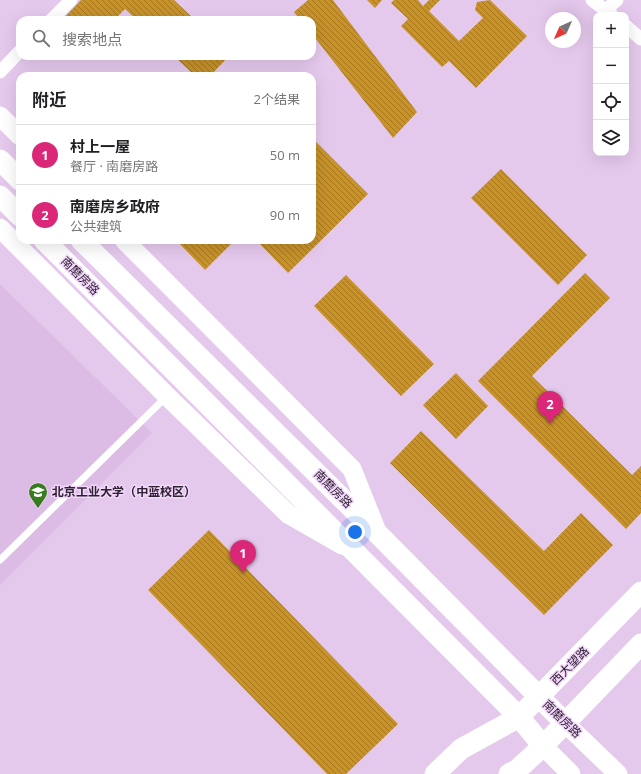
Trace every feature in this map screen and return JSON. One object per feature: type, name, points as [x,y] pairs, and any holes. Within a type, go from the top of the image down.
[{"type":"main road","points":[[0,160],[16,176]]},
{"type":"main road","points":[[0,196],[16,212]]},
{"type":"main road","name":"南磨房路","points":[[48,244],[518,717],[543,746]]},
{"type":"main road","name":"南磨房路","points":[[85,244],[378,534],[564,722]]},
{"type":"main road","name":"西大望路","points":[[435,774],[461,749],[518,717],[641,592]]},
{"type":"main road","points":[[509,774],[517,770],[543,746],[564,722],[641,644]]},
{"type":"street","points":[[55,16],[71,0]]},
{"type":"street","points":[[592,0],[608,12]]},
{"type":"street","points":[[610,12],[617,0]]},
{"type":"street","points":[[629,28],[641,38]]},
{"type":"street","points":[[0,72],[16,56]]},
{"type":"street","points":[[0,116],[16,132]]},
{"type":"street","points":[[0,228],[167,396],[288,514],[354,553]]},
{"type":"street","points":[[128,244],[352,469],[378,534]]},
{"type":"street","name":"南磨房路","points":[[564,722],[618,774]]},
{"type":"street","name":"南磨房路","points":[[543,746],[571,774]]},
{"type":"lane","points":[[0,560],[167,396]]},
{"type":"shaded area","name":"北京工业大学（中蓝校区）","points":[[0,284],[152,433],[0,585]]},
{"type":"building","points":[[81,0],[174,0],[191,16],[133,16],[125,9],[118,16],[66,16]]},
{"type":"building","points":[[308,0],[333,0],[417,112],[393,138],[316,39],[316,16],[298,16],[294,12]]},
{"type":"building","points":[[367,0],[382,0],[375,8]]},
{"type":"building","points":[[394,0],[418,0],[423,6],[429,0],[440,0],[429,11],[459,41],[483,18],[475,10],[477,2],[490,0],[527,36],[476,88],[449,61],[442,67],[401,26],[408,19],[391,3]]},
{"type":"building","points":[[178,60],[225,60],[214,72],[191,72]]},
{"type":"building","points":[[316,142],[368,194],[288,273],[260,244],[316,244]]},
{"type":"building","points":[[501,169],[587,255],[558,285],[471,198]]},
{"type":"building","points":[[180,244],[231,244],[205,270]]},
{"type":"building","points":[[585,273],[610,298],[532,376],[632,475],[641,466],[641,513],[626,529],[478,381]]},
{"type":"building","points":[[346,275],[434,364],[401,396],[314,306]]},
{"type":"building","points":[[456,373],[488,406],[456,439],[423,405]]},
{"type":"building","points":[[421,431],[544,551],[581,513],[613,545],[544,615],[390,463]]},
{"type":"building","points":[[209,530],[398,724],[346,774],[327,774],[148,590]]},
{"type":"place","name":"南磨房乡政府","points":[[550,424]]},
{"type":"place","name":"北京工业大学（中蓝校区）","points":[[38,509]]},
{"type":"place","name":"村上一屋","points":[[243,573]]}]
